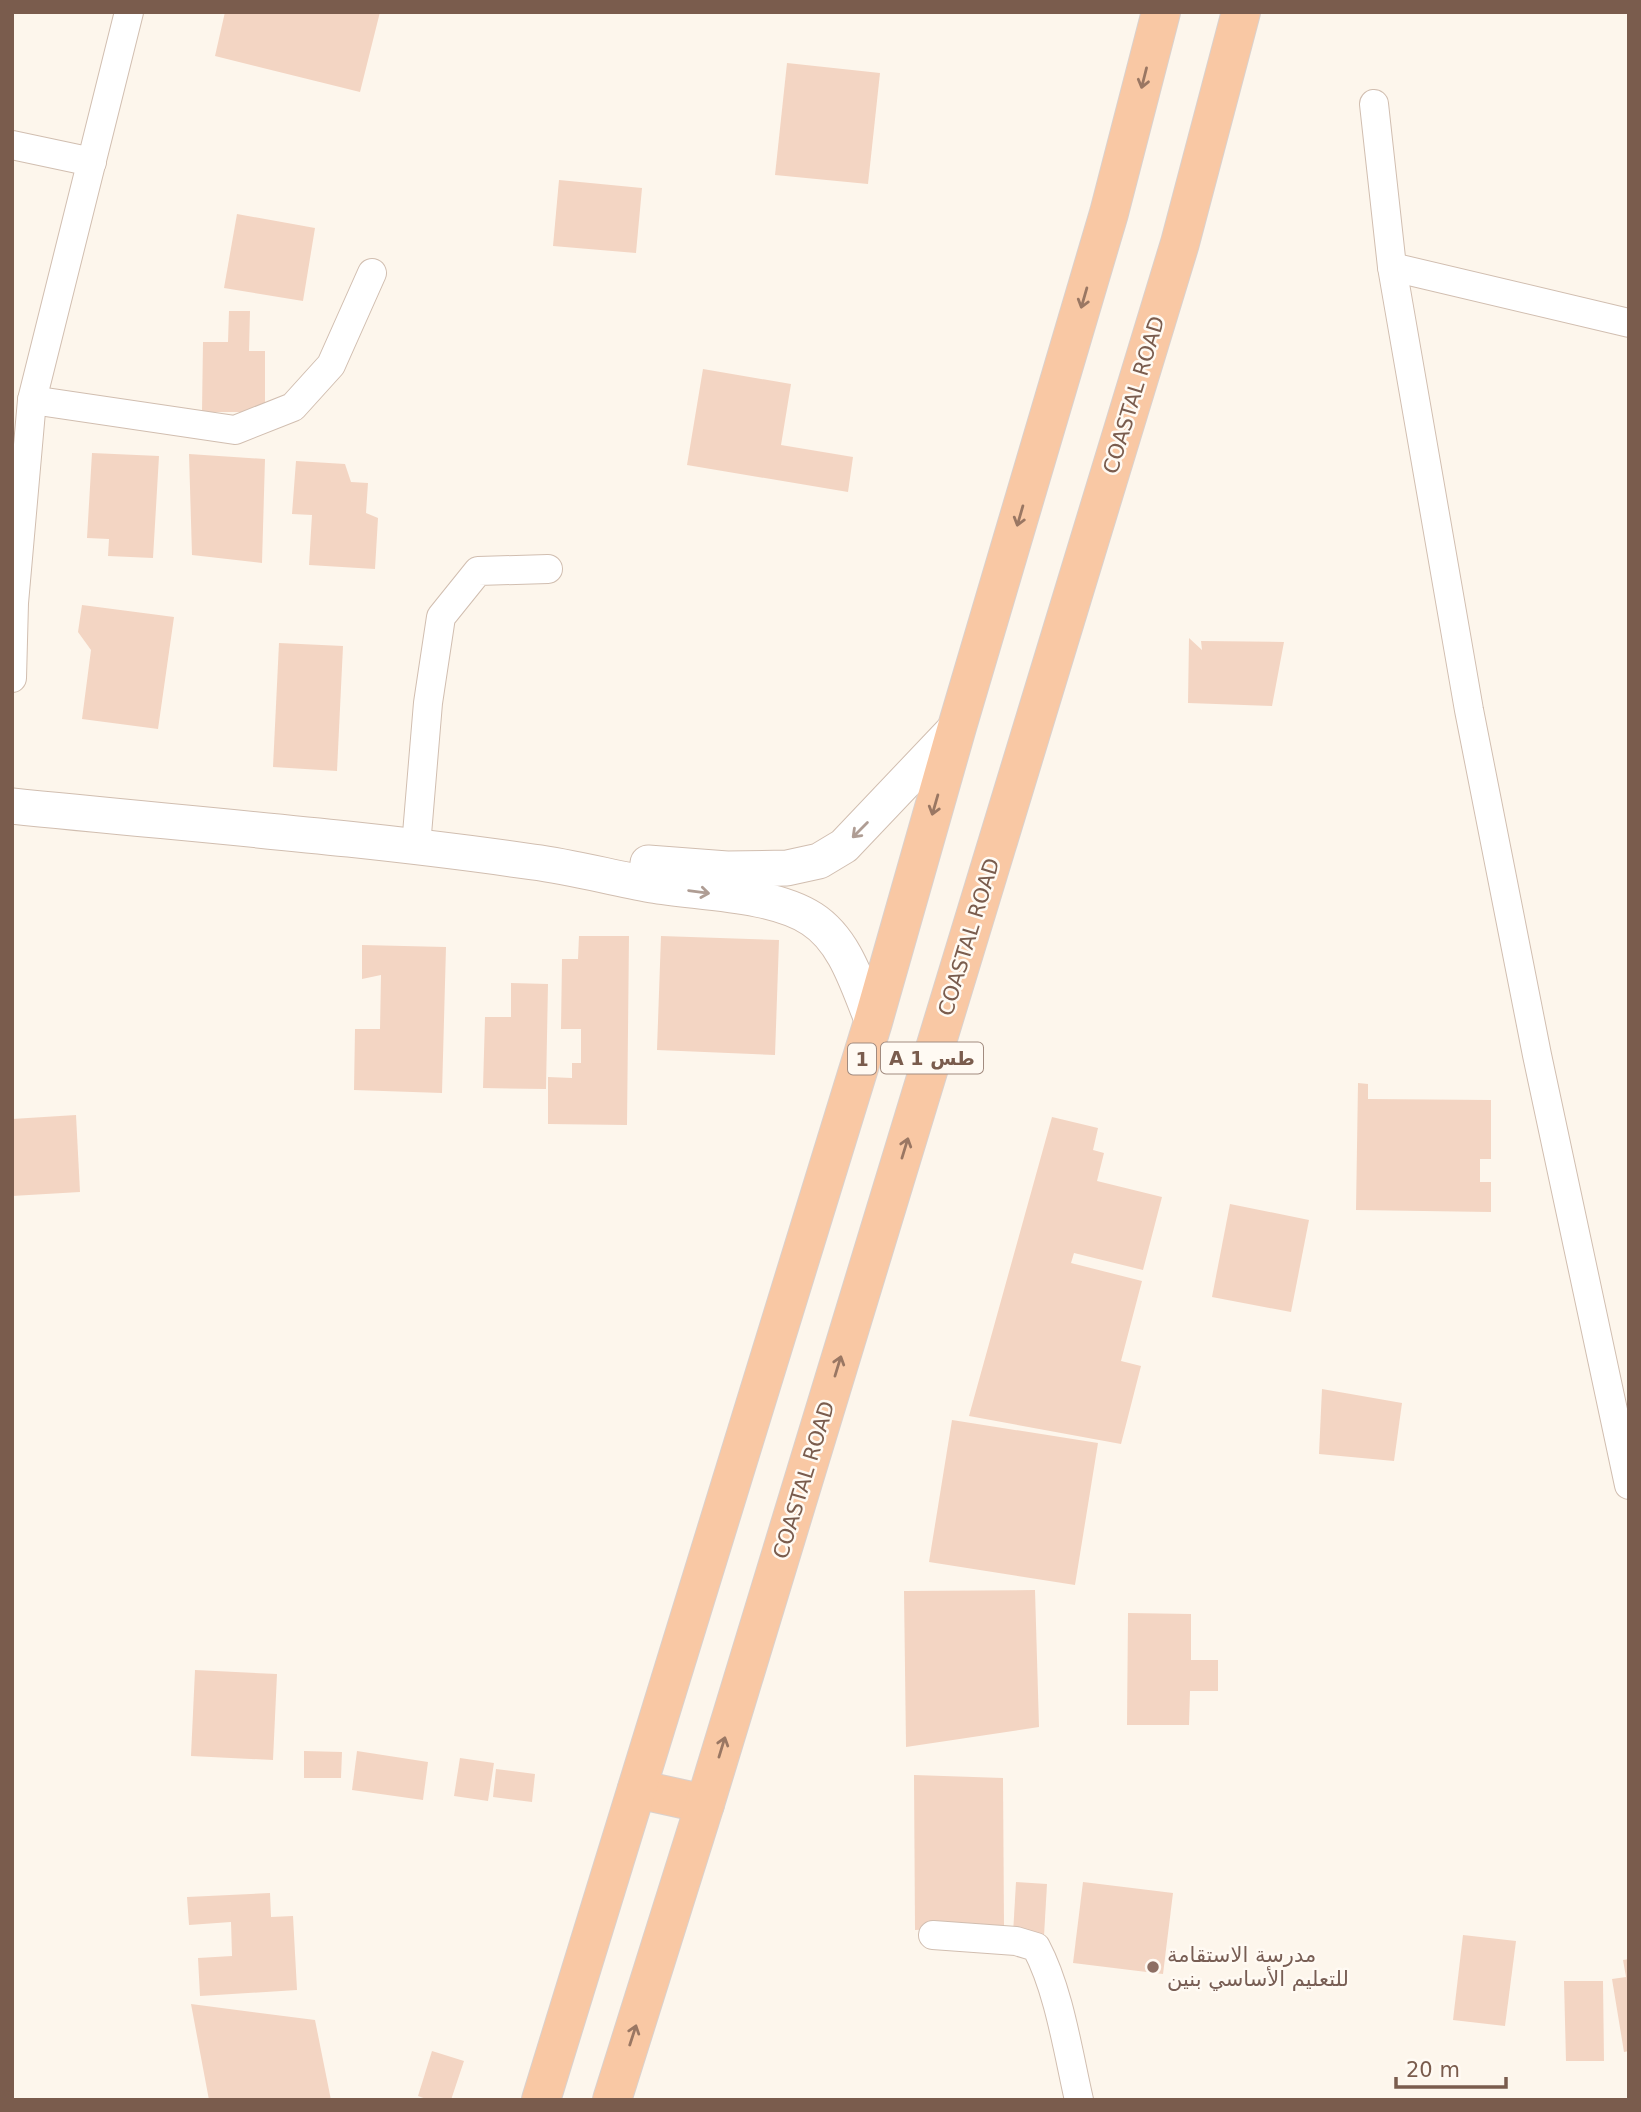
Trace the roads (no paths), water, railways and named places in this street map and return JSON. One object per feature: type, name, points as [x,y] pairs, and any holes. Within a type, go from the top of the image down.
[{"type":"highway","name":"1","points":[[541,2100],[873,1021],[1109,213],[1161,12]]},
{"type":"highway","name":"COASTAL ROAD","points":[[612,2100],[705,1804],[1176,256],[1241,14]]},
{"type":"highway","points":[[637,1789],[705,1804]]},
{"type":"street","points":[[12,677],[14,603],[32,400],[128,12]]},
{"type":"street","points":[[1374,104],[1392,267],[1469,710],[1538,1055],[1629,1485]]},
{"type":"street","points":[[12,145],[92,162]]},
{"type":"street","points":[[1392,267],[1525,296],[1629,323]]},
{"type":"street","points":[[32,400],[235,430],[293,407],[331,365],[372,273]]},
{"type":"street","points":[[416,846],[428,703],[441,617],[478,571],[548,569]]},
{"type":"street","points":[[536,862],[604,859],[727,869],[787,868],[819,861],[844,846],[957,727]]},
{"type":"street","points":[[12,806],[416,846],[536,862],[653,885],[772,902],[800,913],[823,927],[838,944],[873,1021]]},
{"type":"street","points":[[933,1935],[1016,1941],[1036,1947],[1051,1985],[1079,2100]]},
{"type":"place","name":"مدرسة الاستقامة للتعليم الأساسي بنين","points":[[1153,1967]]}]
